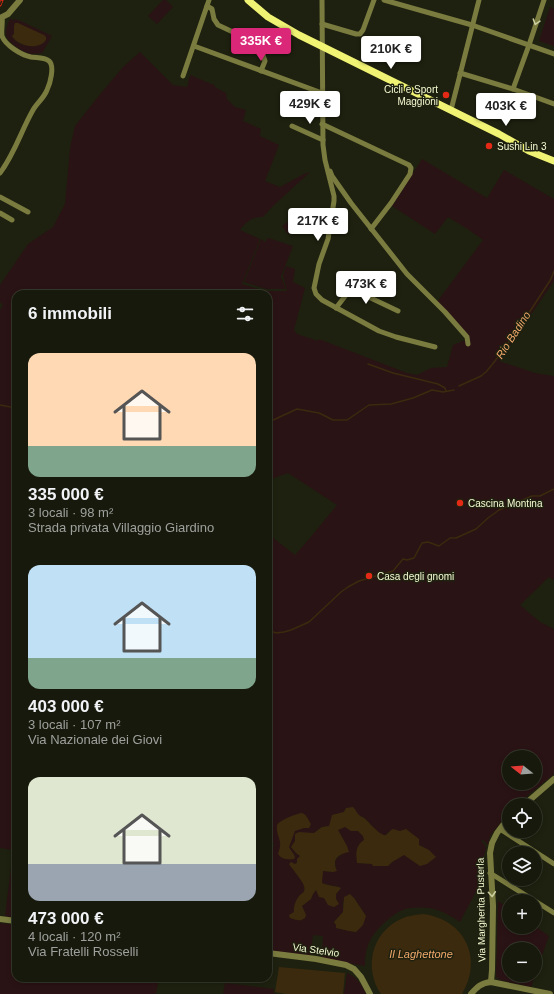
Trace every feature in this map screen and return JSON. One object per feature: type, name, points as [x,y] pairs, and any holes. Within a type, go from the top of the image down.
[{"type":"main road","points":[[252,1],[280,24],[322,47],[451,110],[529,151],[554,161]]},
{"type":"street","points":[[0,173],[14,152],[34,108],[46,93],[52,68],[51,63],[48,60],[27,56],[17,51],[1,38],[1,18],[8,14],[20,0]]},
{"type":"street","points":[[183,76],[209,0]]},
{"type":"street","points":[[322,0],[322,124],[326,165],[334,201],[328,239],[319,264],[314,288],[316,294],[322,300],[384,333],[412,342],[435,347]]},
{"type":"street","points":[[322,24],[360,34],[363,30],[374,0]]},
{"type":"street","points":[[384,0],[472,25],[554,54]]},
{"type":"street","points":[[451,110],[479,0]]},
{"type":"street","points":[[512,89],[544,0]]},
{"type":"street","points":[[207,6],[212,9],[214,19],[218,25],[252,41],[261,49],[265,60],[261,71]]},
{"type":"street","points":[[194,46],[322,93]]},
{"type":"street","points":[[460,72],[554,104]]},
{"type":"street","points":[[322,124],[409,165],[411,168],[410,174],[391,203],[371,228]]},
{"type":"street","points":[[292,126],[323,140]]},
{"type":"street","points":[[326,165],[332,176],[407,274],[445,312],[467,337],[468,344]]},
{"type":"street","points":[[0,197],[28,212]]},
{"type":"street","points":[[0,213],[12,220]]},
{"type":"street","points":[[336,308],[349,291],[354,290],[398,311]]},
{"type":"street","points":[[532,798],[554,778]]},
{"type":"street","points":[[500,829],[554,864]]},
{"type":"street","name":"Via Margherita Pusterla","points":[[491,982],[493,906],[490,873],[490,848],[500,829]]},
{"type":"street","points":[[490,873],[554,913]]},
{"type":"street","points":[[0,919],[12,920]]},
{"type":"street","name":"Via Stelvio","points":[[272,954],[316,959],[346,965],[354,969],[361,977],[370,994]]},
{"type":"street","points":[[471,994],[483,984],[491,982],[549,994]]},
{"type":"shaded area","points":[[163,0],[166,0],[173,7],[157,24],[148,16]]},
{"type":"shaded area","points":[[550,7],[554,9],[554,46],[539,41]]},
{"type":"shaded area","points":[[10,19],[23,22],[52,36],[42,53],[32,54],[21,50],[7,38],[6,33]],"holes":[[[14,26],[46,39],[44,43],[31,45],[18,43],[12,36],[14,34]]]},
{"type":"shaded area","points":[[140,52],[173,85],[187,87],[190,75],[214,85],[226,93],[227,99],[235,107],[246,110],[243,121],[261,129],[260,136],[279,145],[265,181],[280,187],[310,172],[263,217],[250,220],[240,230],[260,239],[242,284],[262,290],[12,290],[12,850],[0,848],[0,310],[3,305],[0,302],[0,285],[28,244],[53,227],[65,204],[70,148],[75,126],[123,67]]},
{"type":"shaded area","points":[[422,159],[487,198],[504,170],[554,199],[554,281],[499,361],[535,373],[554,376],[554,580],[549,577],[520,605],[540,622],[554,629],[554,774],[542,784],[542,750],[502,750],[502,790],[534,790],[525,798],[502,798],[502,821],[490,836],[488,845],[483,840],[481,841],[485,845],[486,849],[483,858],[485,880],[480,884],[460,922],[449,915],[433,909],[408,908],[402,910],[386,921],[372,937],[367,947],[365,966],[323,959],[323,936],[313,935],[310,957],[272,952],[272,849],[274,845],[272,843],[272,537],[295,555],[337,505],[288,473],[272,479],[272,291],[287,291],[283,276],[286,266],[295,269],[293,282],[305,288],[294,330],[297,334],[318,341],[319,339],[407,373],[417,375],[431,368],[447,367],[453,345],[468,339],[437,302],[483,240],[448,217],[435,234],[392,206]],"holes":[[[344,810],[363,817],[379,833],[386,835],[388,832],[396,830],[429,850],[404,855],[388,866],[357,863],[364,840],[363,836],[358,831],[351,831],[345,826],[338,830],[347,846],[344,852],[336,860],[336,867],[333,872],[323,871],[321,883],[341,888],[336,894],[337,901],[316,890],[311,899],[302,906],[306,915],[294,908],[305,888],[302,881],[289,864],[295,863],[300,856],[291,847],[295,841],[296,833],[314,833],[322,827],[329,826],[334,814],[344,812]],[[354,898],[366,916],[356,932],[336,928],[334,922],[343,912],[343,902]]]},
{"type":"shaded area","points":[[298,215],[304,223],[288,234],[282,226]]},
{"type":"shaded area","points":[[268,238],[293,246],[281,277],[286,289],[266,289],[244,282],[261,239],[265,242]]},
{"type":"shaded area","points":[[12,858],[12,917],[5,916]]},
{"type":"shaded area","points":[[498,901],[502,904],[502,934],[542,934],[542,931],[549,936],[542,956],[542,942],[502,942],[502,980],[496,977]]},
{"type":"shaded area","points":[[0,923],[12,924],[12,982],[158,982],[156,994],[0,994]]},
{"type":"shaded area","points":[[347,973],[359,982],[366,994],[344,994]]},
{"type":"shaded area","points":[[509,982],[533,982],[531,987]]},
{"type":"shaded area","points":[[225,983],[274,989],[273,993],[277,994],[223,994]]},
{"type":"water","points":[[15,23],[44,35],[46,40],[38,45],[23,45],[12,36],[14,34]]},
{"type":"water","points":[[353,807],[360,816],[381,834],[386,835],[393,829],[400,831],[406,829],[419,839],[419,845],[429,850],[436,857],[427,864],[420,866],[404,855],[388,866],[373,866],[372,864],[357,863],[357,850],[361,842],[364,840],[363,836],[358,831],[351,831],[345,827],[338,830],[349,852],[337,857],[335,865],[337,871],[323,871],[322,883],[341,888],[336,894],[336,899],[339,904],[334,907],[328,905],[324,898],[319,897],[316,890],[311,899],[302,906],[306,915],[305,918],[296,920],[290,918],[289,915],[294,912],[294,906],[297,899],[304,890],[302,881],[289,864],[291,862],[295,864],[297,863],[297,859],[300,856],[291,847],[295,841],[295,834],[299,832],[314,833],[322,827],[329,826],[332,815],[344,812],[346,808]]},
{"type":"water","points":[[301,813],[306,816],[311,824],[309,828],[295,831],[289,847],[294,854],[294,859],[283,858],[278,854],[280,844],[277,826],[283,820]]},
{"type":"water","points":[[350,894],[366,916],[363,925],[356,932],[336,928],[334,922],[343,912],[344,897]]},
{"type":"water","name":"Il Laghettone","points":[[423,914],[437,917],[449,924],[459,932],[466,942],[470,954],[471,967],[468,980],[462,994],[381,994],[373,974],[372,963],[373,953],[377,943],[389,926],[407,917]]},
{"type":"water","points":[[279,967],[345,973],[343,994],[286,994],[275,992]]},
{"type":"waterway","name":"Rio Badino","points":[[459,386],[481,376],[486,372],[523,322],[551,279],[554,271]]},
{"type":"waterway","points":[[368,364],[393,373],[438,384],[445,388],[446,391]]},
{"type":"waterway","name":"Rio Badino","points":[[272,421],[297,409],[319,413],[333,420],[347,420],[369,405],[391,404],[413,398],[432,390],[443,392],[454,390]]},
{"type":"waterway","name":"Rio Badino","points":[[0,405],[12,407]]},
{"type":"waterway","points":[[272,632],[276,633],[284,632],[309,622],[348,587],[359,581],[393,571],[403,559],[407,560],[414,558],[422,543],[428,542],[439,546],[450,538],[456,538],[476,529],[499,510],[532,496],[540,496],[554,489]]},
{"type":"railway","points":[[0,5],[2,0]]},
{"type":"place","name":"Cicli e Sport Maggioni","points":[[446,95]]},
{"type":"place","name":"Sushi Lin 3","points":[[489,146]]},
{"type":"place","name":"Cascina Montina","points":[[460,503]]},
{"type":"place","name":"Casa degli gnomi","points":[[369,576]]}]
